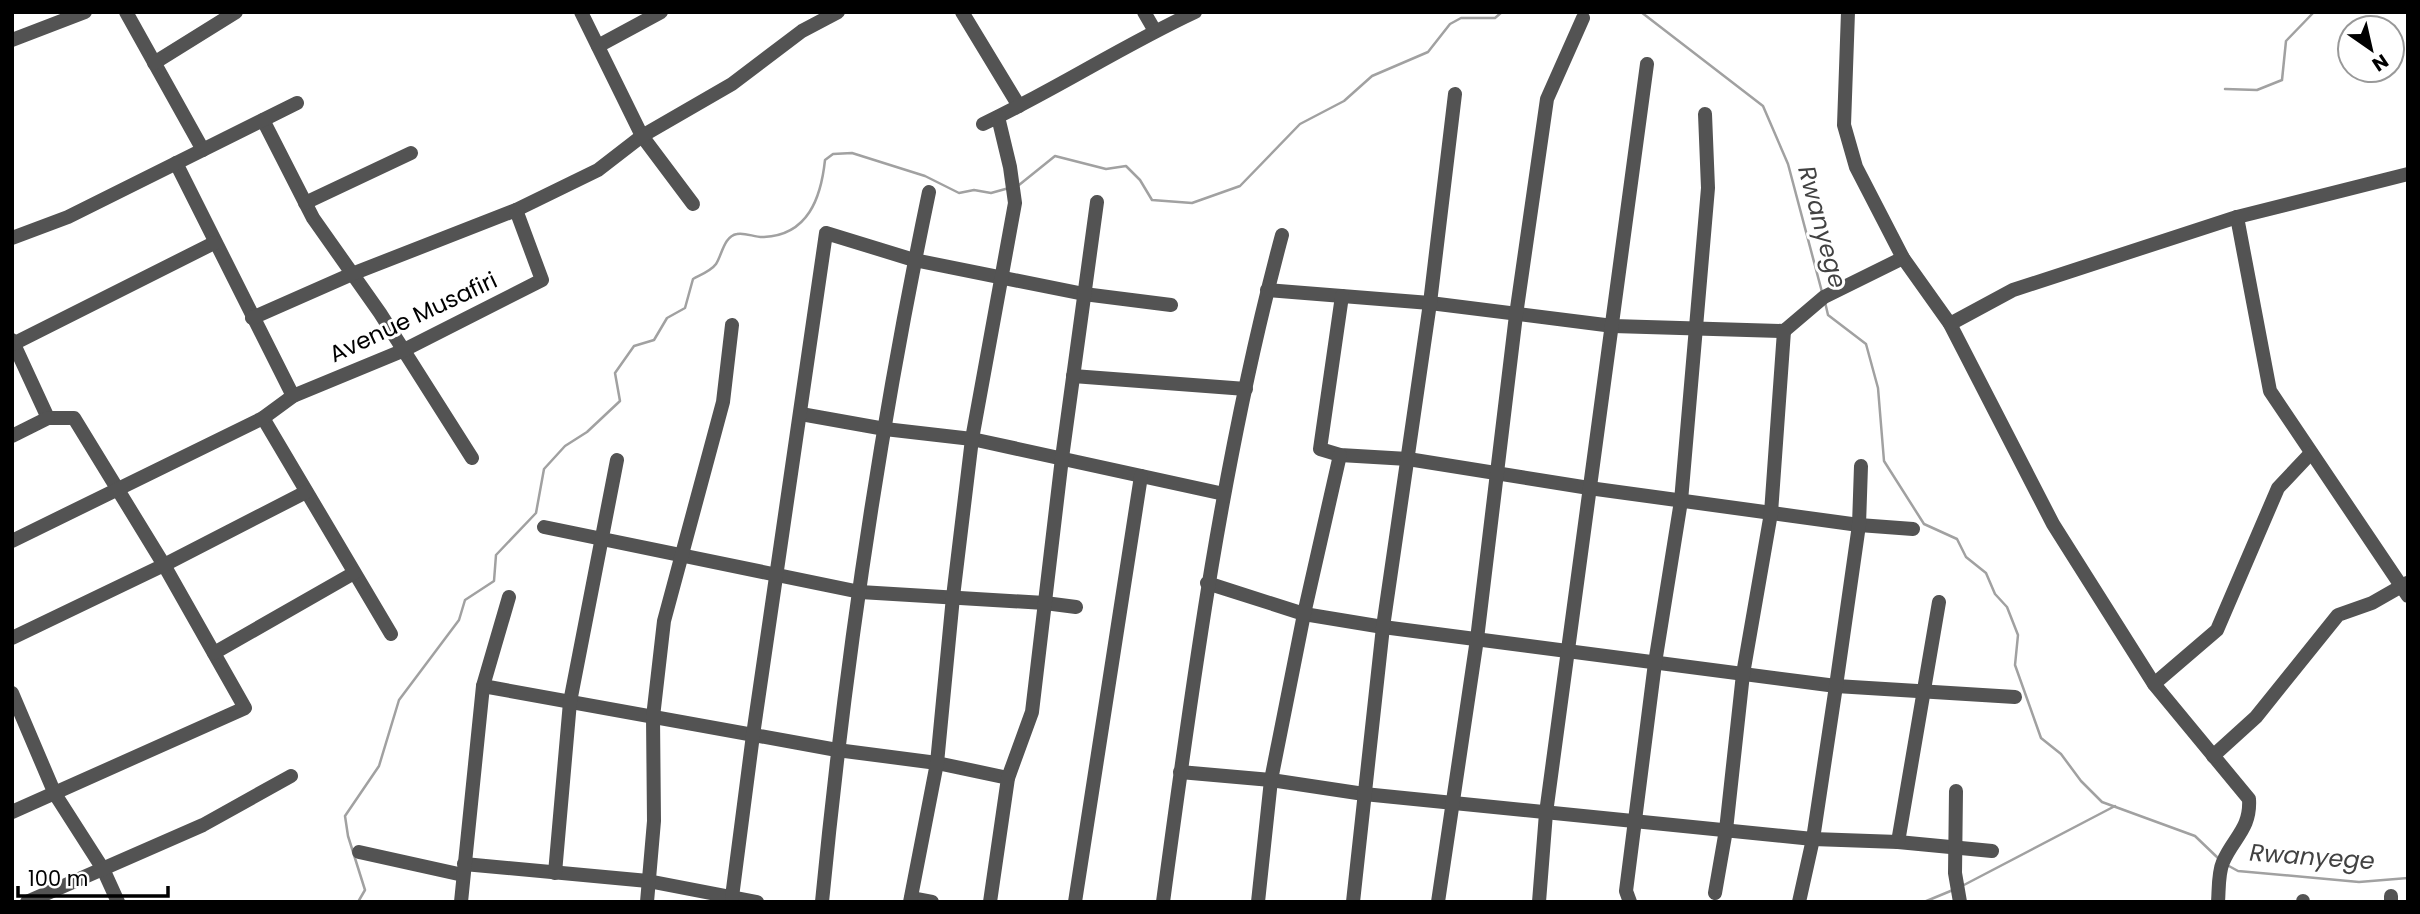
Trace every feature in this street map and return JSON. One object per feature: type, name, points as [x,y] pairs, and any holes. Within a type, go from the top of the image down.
[{"type":"street","points":[[12,40],[85,12]]},
{"type":"street","points":[[126,12],[203,150]]},
{"type":"street","points":[[154,63],[236,12]]},
{"type":"street","points":[[581,12],[642,136],[693,204]]},
{"type":"street","points":[[598,46],[661,12]]},
{"type":"street","points":[[252,318],[352,274],[516,210],[598,170],[642,136],[732,83],[802,31],[838,12]]},
{"type":"street","points":[[962,12],[1019,106]]},
{"type":"street","points":[[1144,12],[1155,31]]},
{"type":"street","points":[[983,124],[1195,12]]},
{"type":"street","points":[[1848,12],[1844,125],[1856,167],[1903,258],[1950,324],[2053,524],[2154,684],[2249,799],[2250,812],[2242,833],[2222,863],[2218,902]]},
{"type":"street","points":[[1438,902],[1477,639],[1516,315],[1547,99],[1583,18]]},
{"type":"street","points":[[1539,902],[1546,813],[1647,64]]},
{"type":"street","points":[[1353,902],[1383,627],[1430,303],[1454,94]]},
{"type":"street","points":[[12,237],[68,217],[297,103]]},
{"type":"street","points":[[1630,902],[1626,891],[1655,663],[1681,501],[1708,188],[1705,114]]},
{"type":"street","points":[[932,902],[911,900],[937,762],[972,439],[1015,203],[998,117]]},
{"type":"street","points":[[263,120],[313,218],[380,313],[472,458]]},
{"type":"street","points":[[305,203],[411,153]]},
{"type":"street","points":[[176,163],[293,396]]},
{"type":"street","points":[[1950,324],[2013,290],[2237,217],[2408,174]]},
{"type":"street","points":[[822,902],[837,750],[860,593],[914,260],[929,192]]},
{"type":"street","points":[[990,902],[1008,778],[1032,712],[1062,458],[1097,202]]},
{"type":"street","name":"Avenue Musafiri","points":[[12,541],[263,418],[293,396],[402,351],[542,279],[516,210]]},
{"type":"street","points":[[2213,756],[2256,717],[2338,615],[2406,588],[2270,391],[2237,217]]},
{"type":"street","points":[[359,852],[463,870],[555,873],[648,881],[744,900],[752,735],[826,233],[914,260],[1084,294],[1171,305]]},
{"type":"street","points":[[1163,902],[1208,583],[1267,290],[1282,236]]},
{"type":"street","points":[[48,418],[13,342],[214,243]]},
{"type":"street","points":[[1267,290],[1430,303],[1613,326],[1784,331],[1824,298],[1903,258]]},
{"type":"street","points":[[1342,296],[1320,449],[1340,455],[1408,460],[1859,526],[1913,529]]},
{"type":"street","points":[[647,902],[654,821],[653,718],[664,621],[723,402],[732,325]]},
{"type":"street","points":[[1715,892],[1726,830],[1743,674],[1771,513],[1784,331]]},
{"type":"street","points":[[1073,376],[1246,389]]},
{"type":"street","points":[[801,414],[885,429],[972,439],[1224,494]]},
{"type":"street","points":[[12,436],[48,418],[74,418],[164,565],[246,708],[12,812]]},
{"type":"street","points":[[263,418],[391,634]]},
{"type":"street","points":[[2154,684],[2217,630],[2278,488],[2311,453]]},
{"type":"street","points":[[1258,902],[1271,780],[1304,614],[1340,455]]},
{"type":"street","points":[[555,873],[570,702],[617,460]]},
{"type":"street","points":[[1799,902],[1813,839],[1859,526],[1861,467]]},
{"type":"street","points":[[1074,902],[1141,476]]},
{"type":"street","points":[[12,638],[164,565],[306,492]]},
{"type":"street","points":[[544,527],[860,593],[1076,607]]},
{"type":"street","points":[[214,653],[354,573]]},
{"type":"street","points":[[1208,583],[1304,614],[1383,627],[1836,686],[2015,697]]},
{"type":"street","points":[[461,902],[483,686],[509,597]]},
{"type":"street","points":[[1898,842],[1939,602]]},
{"type":"street","points":[[483,686],[837,750],[937,762],[1008,778]]},
{"type":"street","points":[[12,693],[55,794],[103,869],[118,902]]},
{"type":"street","points":[[1180,772],[1271,780],[1364,794],[1813,839],[1898,842],[1992,851]]},
{"type":"street","points":[[27,902],[203,825],[291,776]]},
{"type":"street","points":[[1956,791],[1955,873],[1960,902]]},
{"type":"waterway","name":"Rwanyege","points":[[1019,185],[1055,156],[1106,169],[1126,166],[1140,180],[1152,200],[1192,203],[1240,186],[1300,124],[1344,101],[1372,76],[1428,52],[1450,24],[1461,18],[1495,18],[1502,12]]},
{"type":"waterway","name":"Rwanyege","points":[[1641,12],[1763,106],[1788,164],[1822,292]]},
{"type":"waterway","points":[[2225,89],[2257,90],[2282,80],[2286,41],[2314,12]]},
{"type":"waterway","name":"Rwanyege","points":[[358,902],[365,890],[348,836],[345,816],[379,766],[399,700],[459,620],[465,600],[494,581],[496,555],[536,513],[544,469],[565,446],[587,432],[620,401],[615,373],[634,346],[654,340],[667,318],[685,308],[693,279],[714,266],[729,238],[740,234],[761,237],[779,235],[802,222],[816,201],[825,160],[833,154],[852,153],[925,176],[959,193],[974,190],[991,193],[1009,188]]},
{"type":"waterway","name":"Rwanyege","points":[[1825,302],[1828,315],[1866,344],[1878,388],[1884,461],[1924,524],[1957,539],[1966,557],[1986,573],[1995,594],[2007,607],[2018,635],[2015,665],[2041,738],[2061,754],[2081,781],[2102,802],[2195,836],[2219,859]]},
{"type":"waterway","points":[[1962,886],[2115,806]]},
{"type":"waterway","name":"Rwanyege","points":[[2227,865],[2238,871],[2359,882],[2408,878]]},
{"type":"waterway","points":[[1924,902],[1953,890]]}]
